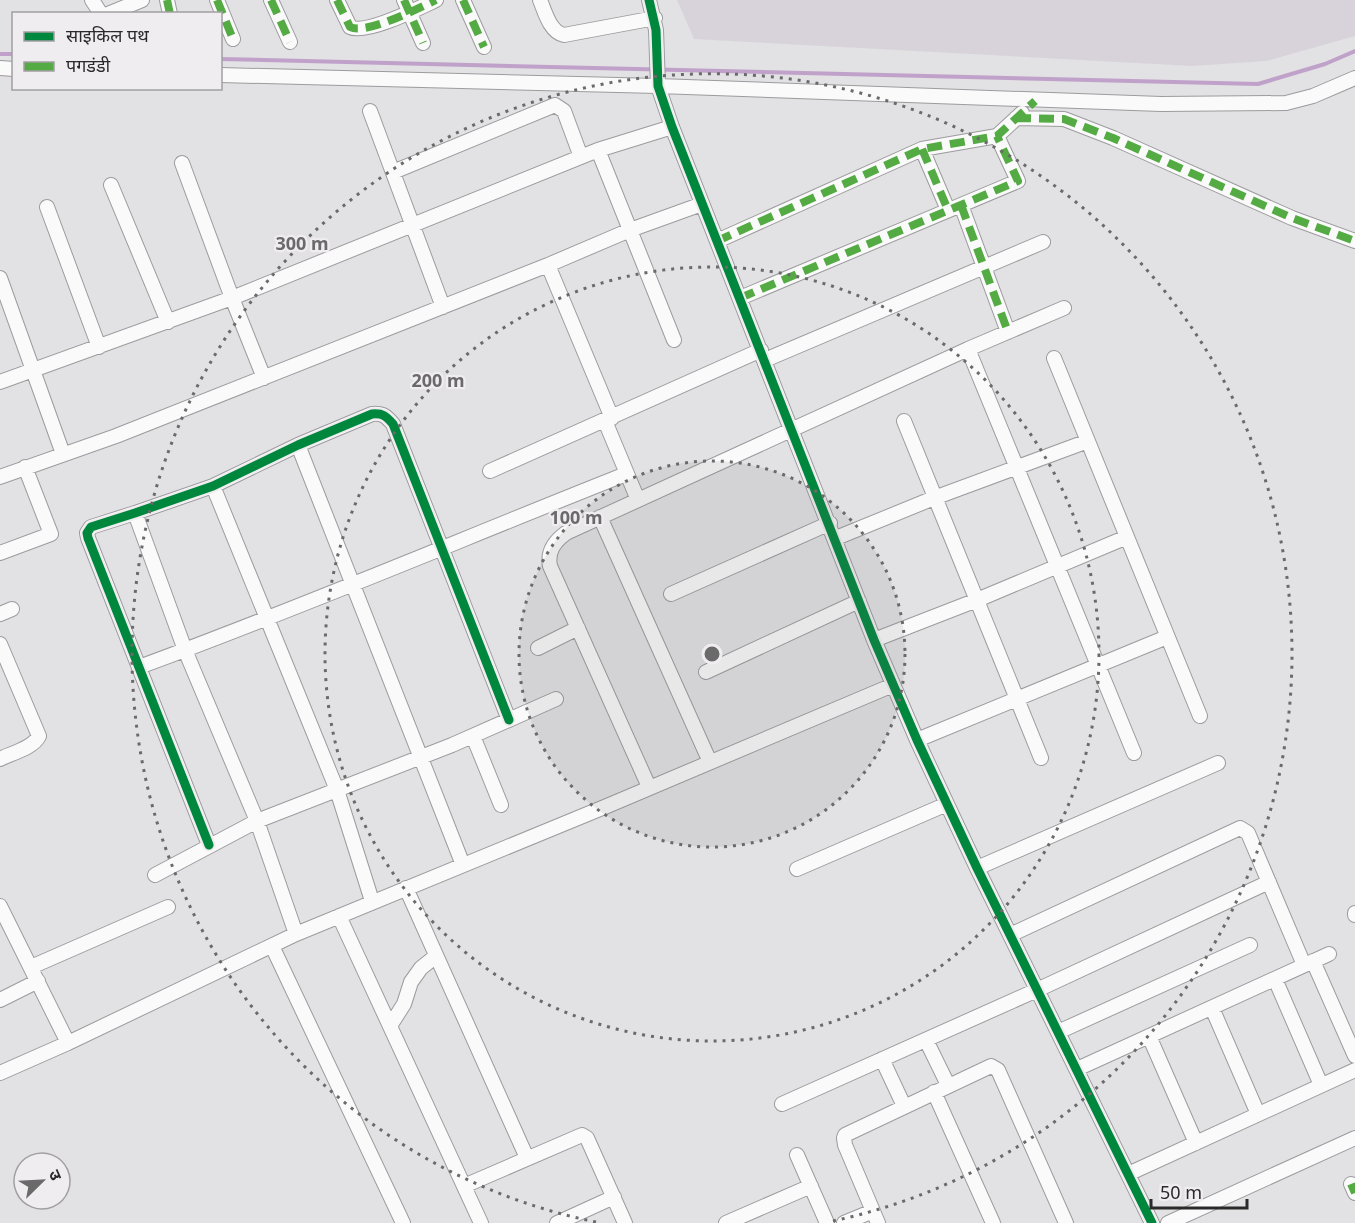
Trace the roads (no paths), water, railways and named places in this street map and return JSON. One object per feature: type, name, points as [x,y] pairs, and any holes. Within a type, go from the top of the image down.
[{"type":"street","points":[[113,12],[142,0]]},
{"type":"street","points":[[271,0],[290,42]]},
{"type":"street","points":[[338,0],[350,27],[354,29],[374,25],[407,6],[436,0]]},
{"type":"street","points":[[463,0],[484,47]]},
{"type":"street","points":[[540,0],[557,34],[564,35],[655,18]]},
{"type":"street","points":[[653,1],[657,83],[672,127],[836,538],[874,640],[917,740],[977,868],[1128,1173],[1148,1222]]},
{"type":"street","points":[[407,6],[423,43]]},
{"type":"street","points":[[222,12],[233,39]]},
{"type":"street","points":[[222,75],[657,83],[1035,101],[1161,104],[1287,103],[1313,96],[1355,78]]},
{"type":"street","points":[[717,241],[922,149],[997,136],[1035,101]]},
{"type":"street","points":[[393,172],[555,105],[564,111],[581,157]]},
{"type":"street","points":[[370,111],[443,307]]},
{"type":"street","points":[[1016,118],[1064,119],[1124,142],[1292,218],[1355,241]]},
{"type":"street","points":[[0,382],[232,298],[598,150],[672,127]]},
{"type":"street","points":[[740,298],[1018,180],[997,136]]},
{"type":"street","points":[[922,149],[984,267],[1008,332]]},
{"type":"street","points":[[598,150],[674,340]]},
{"type":"street","points":[[182,163],[264,378]]},
{"type":"street","points":[[111,185],[168,322]]},
{"type":"street","points":[[0,477],[116,436],[548,265],[630,230],[702,204]]},
{"type":"street","points":[[47,207],[99,347]]},
{"type":"street","points":[[490,471],[608,419],[1043,242]]},
{"type":"street","points":[[548,265],[608,419],[626,474],[638,500]]},
{"type":"street","points":[[0,278],[63,454]]},
{"type":"street","points":[[649,787],[550,566],[548,558],[554,544],[566,533],[600,517],[968,349],[1064,308]]},
{"type":"street","points":[[968,349],[1134,753]]},
{"type":"street","points":[[1054,358],[1200,716]]},
{"type":"street","points":[[209,845],[87,533],[91,527],[213,486],[298,445],[372,414],[381,413],[393,424],[509,720]]},
{"type":"street","points":[[904,422],[1041,758]]},
{"type":"street","points":[[836,538],[1017,466],[1088,441]]},
{"type":"street","points":[[298,445],[463,865]]},
{"type":"street","points":[[0,553],[51,534],[26,467]]},
{"type":"street","points":[[140,667],[354,585],[626,474]]},
{"type":"street","points":[[213,486],[337,790],[372,901]]},
{"type":"street","points":[[135,513],[185,650],[257,821],[296,934]]},
{"type":"street","points":[[600,517],[710,762]]},
{"type":"street","points":[[671,594],[830,523]]},
{"type":"street","points":[[874,640],[1058,567],[1126,537]]},
{"type":"street","points":[[706,672],[859,601]]},
{"type":"street","points":[[538,648],[578,628]]},
{"type":"street","points":[[917,740],[1167,637]]},
{"type":"street","points":[[0,644],[39,736],[31,745],[0,759]]},
{"type":"street","points":[[0,1073],[296,934],[607,806],[893,684]]},
{"type":"street","points":[[155,875],[257,821],[473,736],[556,699]]},
{"type":"street","points":[[473,736],[501,805]]},
{"type":"street","points":[[977,868],[1218,763]]},
{"type":"street","points":[[796,869],[947,804]]},
{"type":"street","points":[[1010,935],[1240,828],[1248,832],[1269,882],[1355,1056]]},
{"type":"street","points":[[782,1104],[1037,990],[1269,882]]},
{"type":"street","points":[[406,888],[526,1158]]},
{"type":"street","points":[[0,906],[68,1043]]},
{"type":"street","points":[[31,968],[168,907]]},
{"type":"street","points":[[339,916],[481,1223]]},
{"type":"street","points":[[1058,1032],[1250,945]]},
{"type":"street","points":[[272,946],[398,1221]]},
{"type":"street","points":[[1077,1069],[1329,954]]},
{"type":"street","points":[[390,1026],[404,1004],[411,982],[436,956]]},
{"type":"street","points":[[1275,979],[1321,1085]]},
{"type":"street","points":[[0,1000],[38,981]]},
{"type":"street","points":[[1212,1008],[1258,1114]]},
{"type":"street","points":[[1149,1036],[1196,1143]]},
{"type":"street","points":[[926,1040],[948,1085]]},
{"type":"street","points":[[882,1059],[904,1106]]},
{"type":"street","points":[[844,1223],[876,1217],[844,1138],[850,1132],[990,1066],[998,1070],[1066,1223]]},
{"type":"street","points":[[1128,1173],[1355,1070]]},
{"type":"street","points":[[934,1092],[993,1223]]},
{"type":"street","points":[[464,1186],[579,1135],[585,1135],[625,1223]]},
{"type":"street","points":[[1168,1223],[1355,1138]]},
{"type":"street","points":[[797,1155],[827,1223]]},
{"type":"street","points":[[726,1223],[742,1220],[811,1186]]},
{"type":"street","points":[[557,1223],[614,1197]]},
{"type":"waterway","points":[[222,59],[1258,84],[1325,64],[1355,51]]},
{"type":"waterway","points":[[0,54],[12,54]]}]
